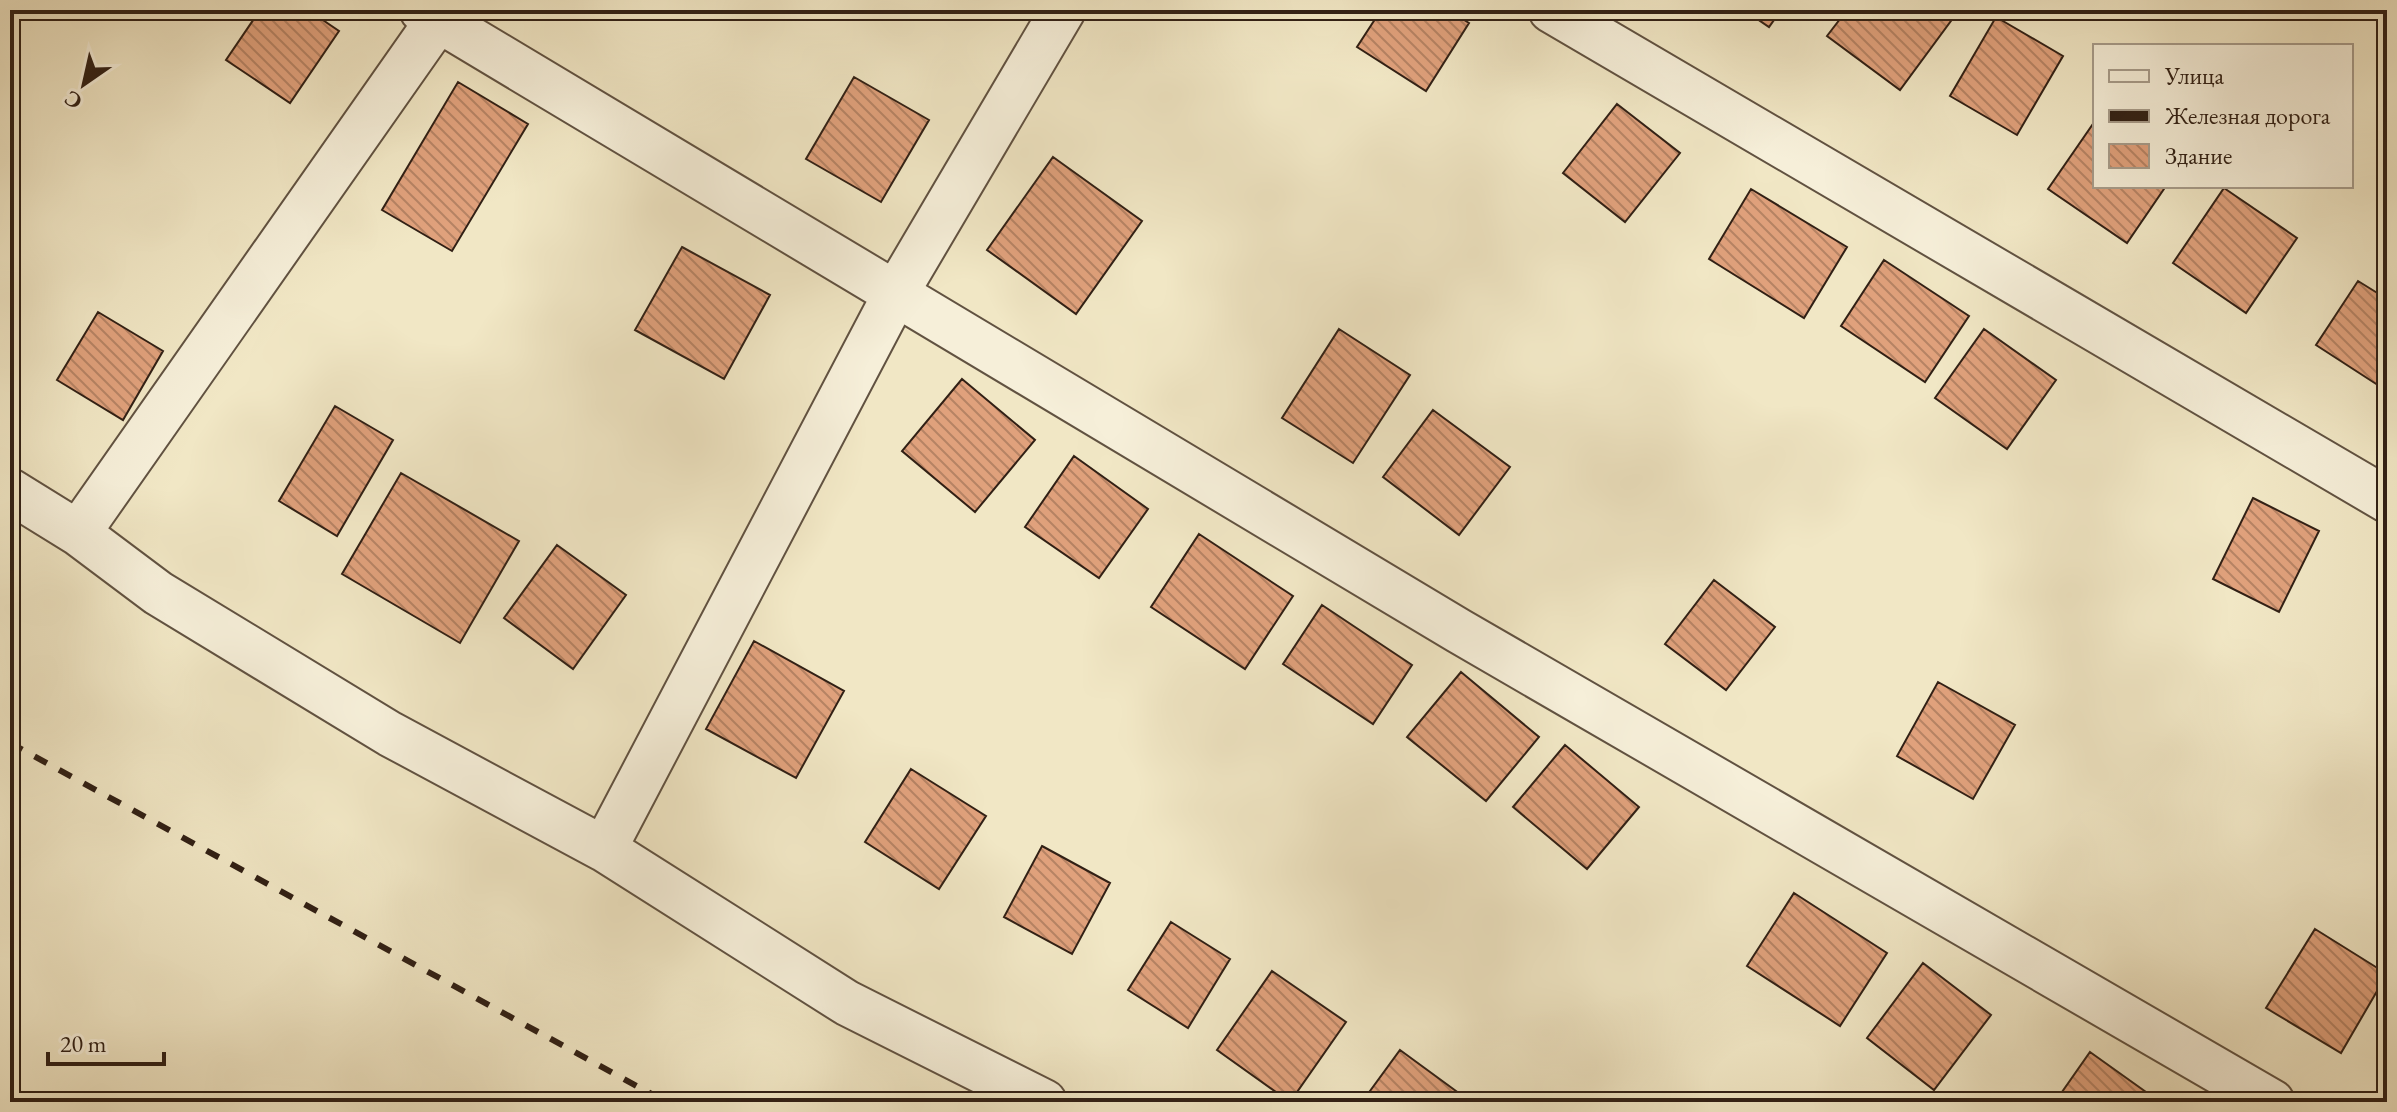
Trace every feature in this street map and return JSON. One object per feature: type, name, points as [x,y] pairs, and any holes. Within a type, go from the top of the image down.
[{"type":"street","points":[[604,849],[896,293],[1063,10]]},
{"type":"street","points":[[1551,10],[2387,500]]},
{"type":"street","points":[[78,533],[435,13],[1459,631],[2272,1102]]},
{"type":"street","points":[[10,491],[78,533],[158,593],[390,734],[604,849],[847,1003],[1044,1102]]},
{"type":"building","points":[[260,10],[308,10],[339,31],[290,103],[226,60]]},
{"type":"building","points":[[1381,10],[1448,10],[1469,23],[1426,91],[1357,47]]},
{"type":"building","points":[[1744,10],[1781,10],[1769,27]]},
{"type":"building","points":[[1847,10],[1959,10],[1900,90],[1827,36]]},
{"type":"building","points":[[1996,17],[2063,56],[2017,135],[1950,96]]},
{"type":"building","points":[[854,77],[929,120],[881,202],[806,159]]},
{"type":"building","points":[[458,82],[528,124],[452,251],[382,210]]},
{"type":"building","points":[[1617,104],[1680,153],[1625,222],[1563,173]]},
{"type":"building","points":[[2093,124],[2093,188],[2165,188],[2127,243],[2048,189]]},
{"type":"building","points":[[1053,157],[1142,221],[1076,314],[987,250]]},
{"type":"building","points":[[2224,188],[2297,238],[2246,313],[2173,263]]},
{"type":"building","points":[[1751,189],[1847,247],[1804,318],[1709,259]]},
{"type":"building","points":[[682,247],[770,295],[724,379],[635,330]]},
{"type":"building","points":[[1884,260],[1969,316],[1925,382],[1841,326]]},
{"type":"building","points":[[2358,281],[2387,299],[2387,391],[2316,345]]},
{"type":"building","points":[[98,312],[163,351],[123,420],[57,380]]},
{"type":"building","points":[[1339,329],[1410,375],[1353,463],[1282,418]]},
{"type":"building","points":[[1984,329],[2056,380],[2007,449],[1935,398]]},
{"type":"building","points":[[962,379],[1035,440],[975,512],[902,451]]},
{"type":"building","points":[[335,406],[393,440],[337,536],[279,501]]},
{"type":"building","points":[[1433,410],[1510,467],[1459,535],[1383,477]]},
{"type":"building","points":[[1074,456],[1148,509],[1099,578],[1025,527]]},
{"type":"building","points":[[401,473],[519,541],[460,643],[342,574]]},
{"type":"building","points":[[2253,498],[2319,531],[2279,612],[2213,579]]},
{"type":"building","points":[[1199,534],[1293,596],[1245,669],[1151,607]]},
{"type":"building","points":[[557,545],[626,595],[573,669],[504,618]]},
{"type":"building","points":[[1714,580],[1775,627],[1726,690],[1665,644]]},
{"type":"building","points":[[1322,605],[1412,665],[1373,724],[1283,664]]},
{"type":"building","points":[[754,641],[844,691],[796,778],[706,729]]},
{"type":"building","points":[[1461,672],[1539,737],[1486,801],[1407,737]]},
{"type":"building","points":[[1938,682],[2015,725],[1973,799],[1897,756]]},
{"type":"building","points":[[1565,745],[1639,807],[1587,869],[1513,807]]},
{"type":"building","points":[[911,769],[986,816],[939,889],[865,842]]},
{"type":"building","points":[[1042,846],[1110,883],[1072,954],[1004,917]]},
{"type":"building","points":[[1794,893],[1887,953],[1840,1026],[1747,966]]},
{"type":"building","points":[[1171,922],[1230,959],[1188,1028],[1128,990]]},
{"type":"building","points":[[2315,929],[2387,974],[2341,1053],[2266,1008]]},
{"type":"building","points":[[1923,963],[1991,1015],[1934,1090],[1867,1038]]},
{"type":"building","points":[[1272,971],[1346,1022],[1290,1102],[1217,1050]]},
{"type":"building","points":[[1400,1050],[1471,1102],[1362,1102]]},
{"type":"building","points":[[2090,1052],[2160,1102],[2055,1102]]},
{"type":"railway","points":[[10,743],[666,1102]]}]
